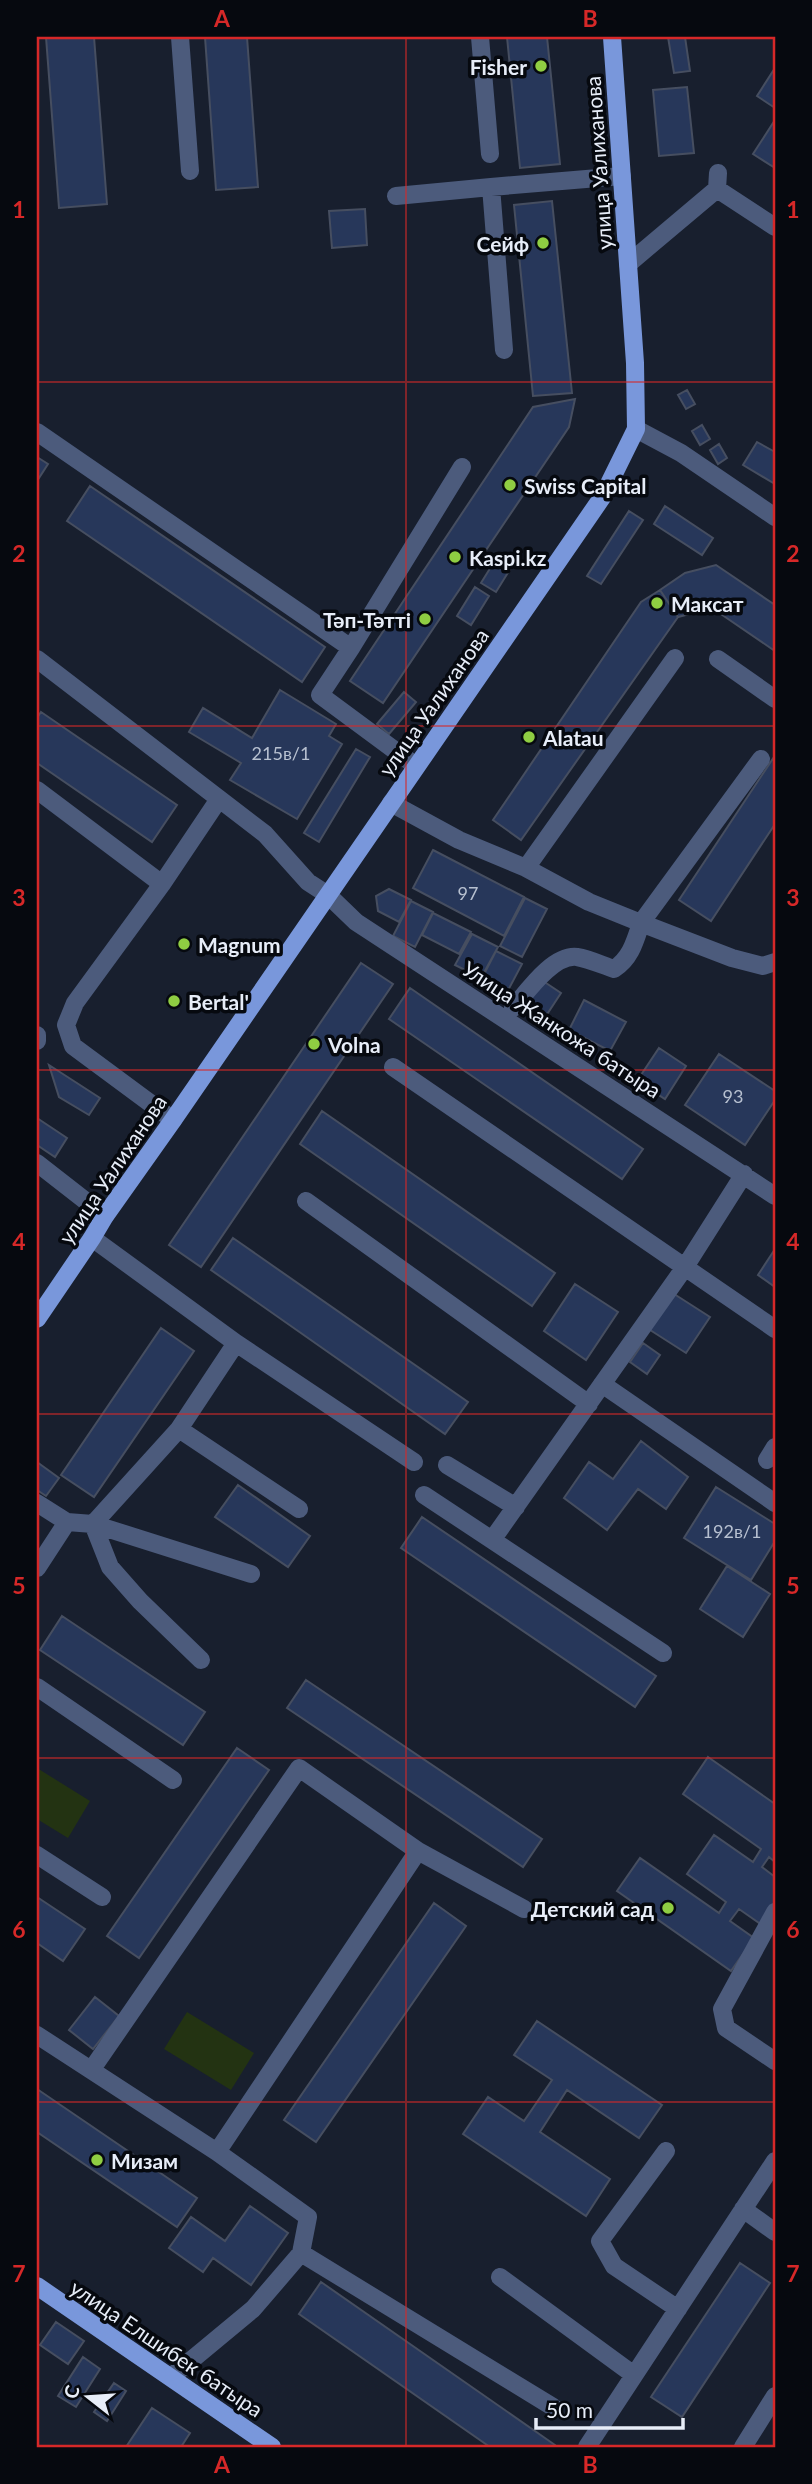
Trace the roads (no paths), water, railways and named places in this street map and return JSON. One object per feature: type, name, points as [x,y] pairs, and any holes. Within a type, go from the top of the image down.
[{"type":"main road","name":"улица Уалиханова","points":[[37,1319],[105,1216],[603,496],[636,429],[635,363],[612,37]]},
{"type":"main road","name":"улица Елшибек батыра","points":[[37,2286],[272,2447]]},
{"type":"street","points":[[180,37],[190,171]]},
{"type":"street","points":[[480,37],[489,154]]},
{"type":"street","points":[[396,196],[622,176]]},
{"type":"street","points":[[628,264],[717,181],[775,228]]},
{"type":"street","points":[[491,187],[504,350]]},
{"type":"street","points":[[636,429],[681,453],[775,517]]},
{"type":"street","points":[[37,432],[351,648]]},
{"type":"street","points":[[416,766],[320,695],[462,467]]},
{"type":"street","points":[[526,868],[675,658]]},
{"type":"street","name":"Улица Жанкожа батыра","points":[[37,659],[265,834],[308,882],[328,895],[356,922],[775,1196]]},
{"type":"street","points":[[718,659],[775,699]]},
{"type":"street","points":[[513,1008],[545,971],[566,957],[577,957],[614,969],[622,964],[631,953],[641,923],[761,759]]},
{"type":"street","points":[[37,790],[162,884]]},
{"type":"street","points":[[173,1120],[73,1046],[66,1025],[75,1003],[162,884],[219,799]]},
{"type":"street","points":[[391,803],[459,839],[526,868],[589,902],[732,958],[763,966],[775,962]]},
{"type":"street","points":[[37,1035],[37,1041]]},
{"type":"street","points":[[393,1067],[775,1329]]},
{"type":"street","points":[[37,1163],[105,1216]]},
{"type":"street","points":[[492,1540],[685,1267],[744,1174]]},
{"type":"street","points":[[306,1200],[589,1404]]},
{"type":"street","points":[[92,1238],[236,1343],[414,1462]]},
{"type":"street","points":[[93,1524],[179,1429],[236,1343]]},
{"type":"street","points":[[602,1384],[775,1503]]},
{"type":"street","points":[[179,1429],[299,1509]]},
{"type":"street","points":[[447,1465],[516,1507]]},
{"type":"street","points":[[424,1495],[663,1653]]},
{"type":"street","points":[[37,1503],[67,1522],[93,1524],[251,1574]]},
{"type":"street","points":[[37,1568],[67,1522]]},
{"type":"street","points":[[93,1524],[110,1567],[140,1601],[201,1660]]},
{"type":"street","points":[[37,1687],[173,1780]]},
{"type":"street","points":[[92,2069],[299,1768],[418,1850],[524,1909]]},
{"type":"street","points":[[217,2152],[418,1850]]},
{"type":"street","points":[[37,1855],[102,1897]]},
{"type":"street","points":[[775,1912],[722,2009],[726,2028],[775,2062]]},
{"type":"street","points":[[37,2035],[217,2152],[308,2217],[301,2253],[253,2309],[171,2378]]},
{"type":"street","points":[[666,2151],[600,2241],[614,2266],[678,2309]]},
{"type":"street","points":[[587,2447],[775,2161]]},
{"type":"street","points":[[743,2209],[775,2232]]},
{"type":"street","points":[[301,2253],[553,2407]]},
{"type":"street","points":[[500,2277],[634,2375]]},
{"type":"street","points":[[743,2447],[775,2396]]},
{"type":"place","name":"Fisher","points":[[541,66]]},
{"type":"place","name":"Сейф","points":[[543,243]]},
{"type":"place","name":"Swiss Capital","points":[[510,485]]},
{"type":"place","name":"Kaspi.kz","points":[[455,557]]},
{"type":"place","name":"Максат","points":[[657,603]]},
{"type":"place","name":"Тәп-Тәтті","points":[[425,619]]},
{"type":"place","name":"Alatau","points":[[529,737]]},
{"type":"place","name":"Magnum","points":[[184,944]]},
{"type":"place","name":"Bertal'","points":[[174,1001]]},
{"type":"place","name":"Volna","points":[[314,1044]]},
{"type":"place","name":"Детский сад","points":[[668,1908]]},
{"type":"place","name":"Мизам","points":[[97,2160]]}]
